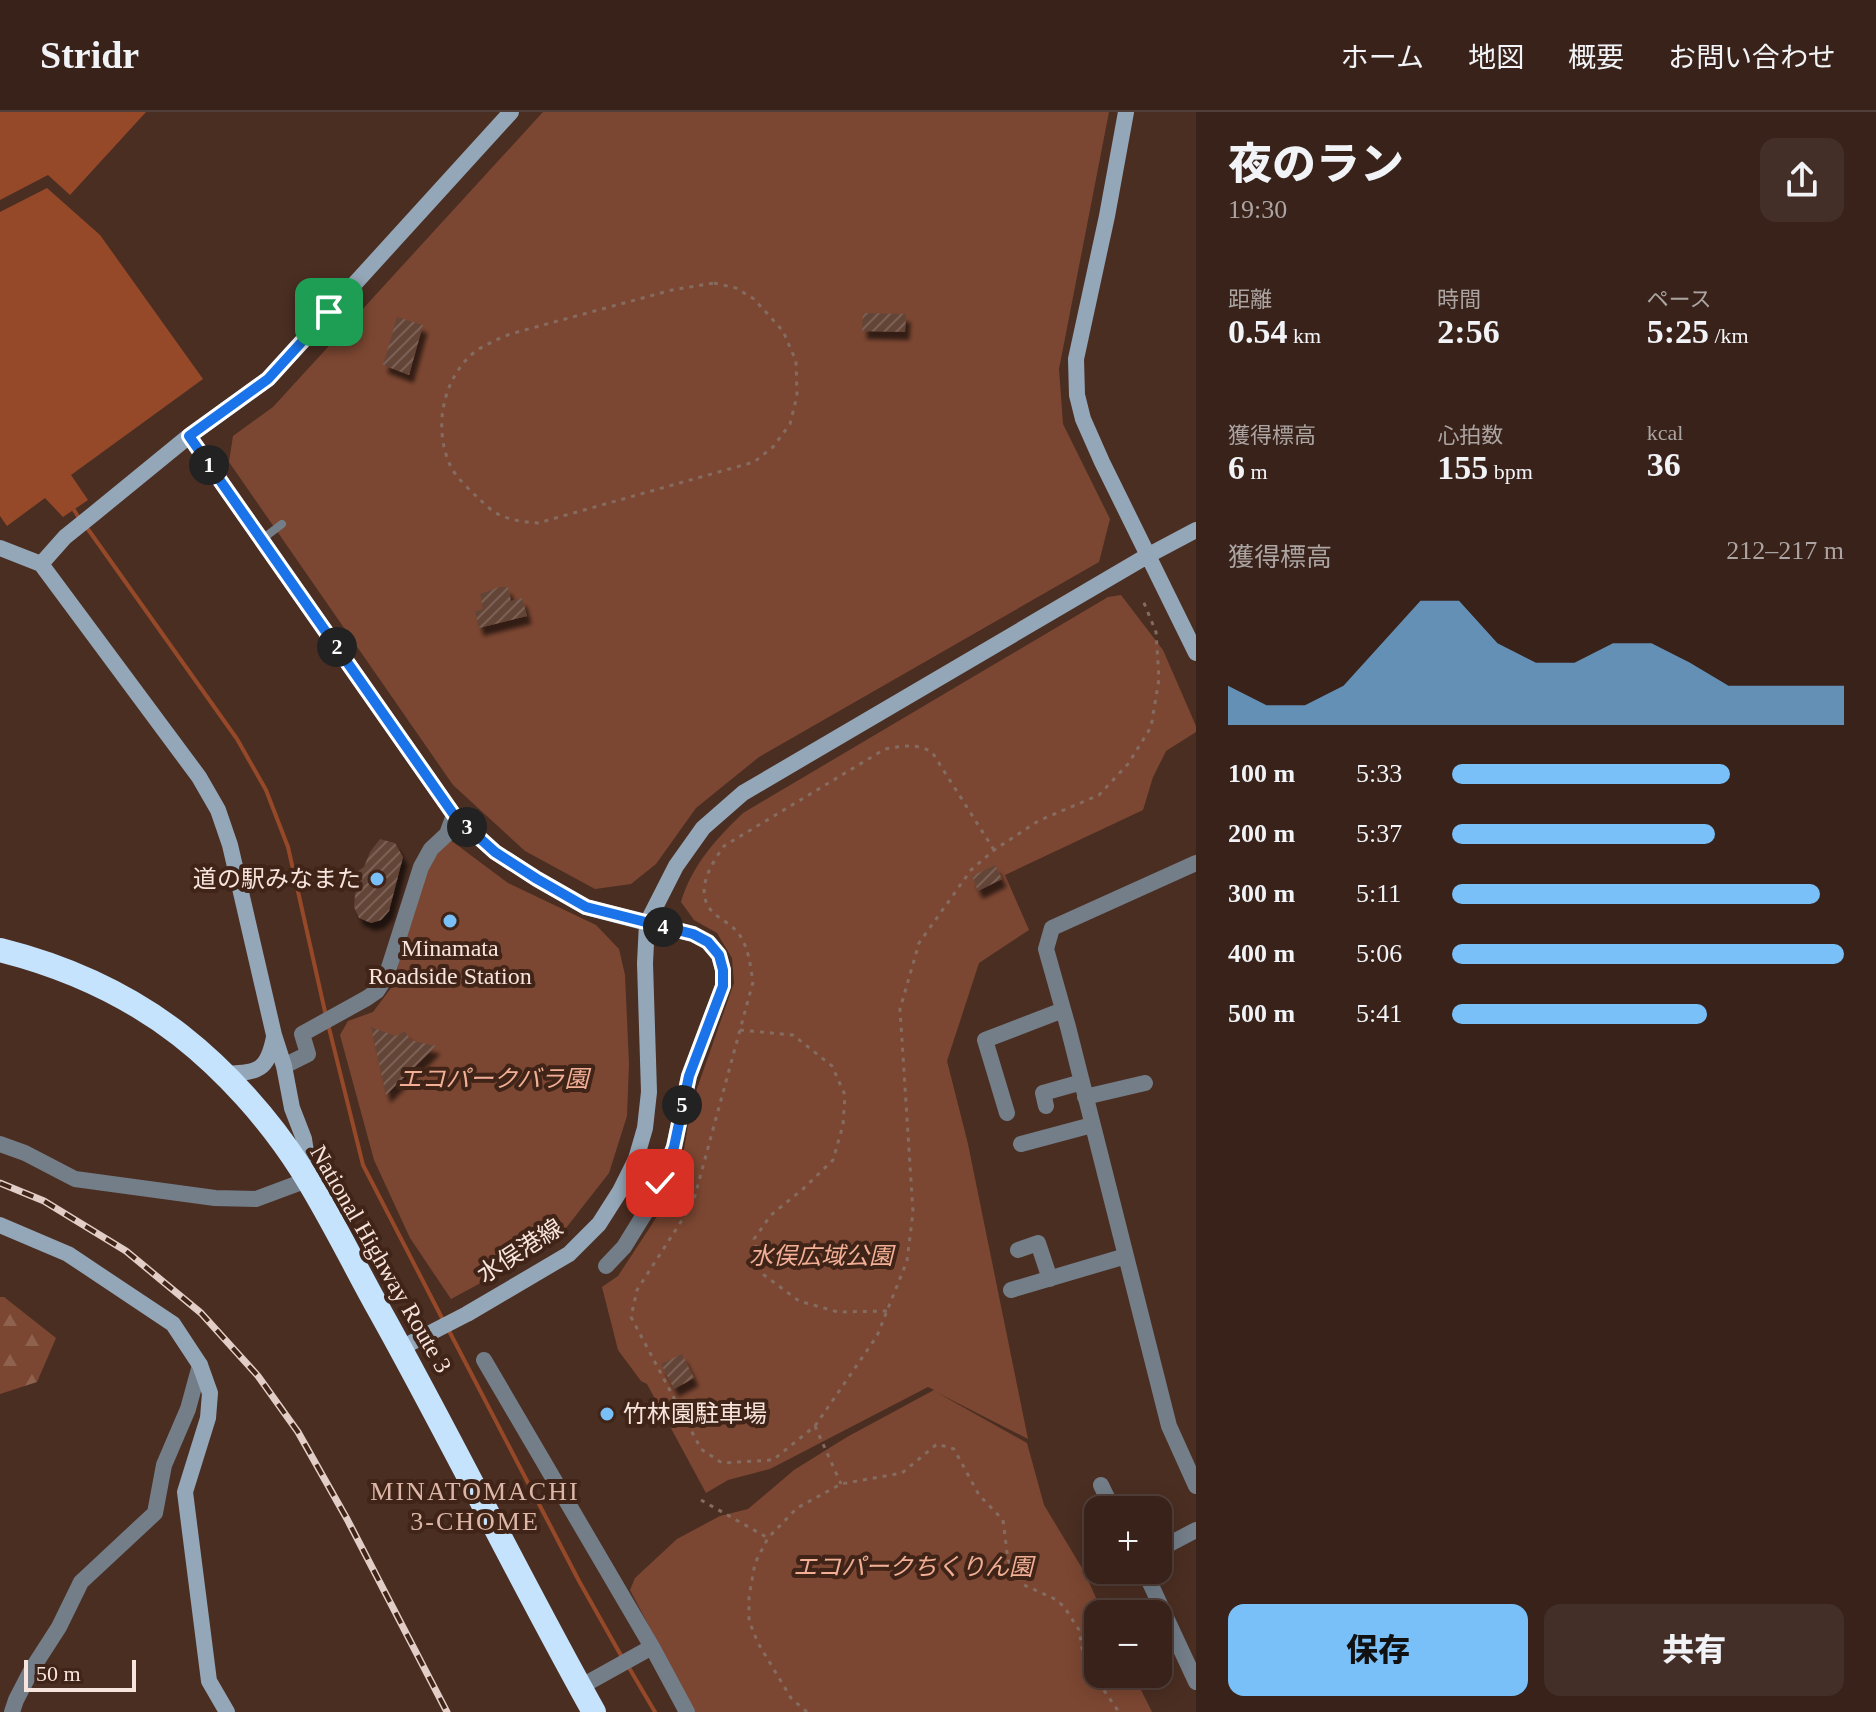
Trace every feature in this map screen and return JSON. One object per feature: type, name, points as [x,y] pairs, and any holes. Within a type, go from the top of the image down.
[{"type":"highway","name":"National Highway Route 3","points":[[0,950],[83,978],[133,1003],[180,1035],[223,1074],[264,1119],[303,1173],[410,1343],[594,1712]]},
{"type":"street","points":[[41,564],[65,537],[189,436],[268,379],[511,112]]},
{"type":"street","points":[[1126,112],[1076,359],[1077,395],[1083,419],[1102,462],[1196,653]]},
{"type":"street","points":[[189,436],[454,815],[495,852],[586,907],[693,934],[708,942],[719,955],[723,986],[689,1076],[674,1147],[645,1213],[624,1247],[606,1266]]},
{"type":"street","points":[[647,923],[676,866],[703,828],[743,793],[1196,530]]},
{"type":"street","points":[[0,548],[41,564],[199,777],[218,810],[230,845],[292,1108],[306,1152],[303,1173],[256,1199],[215,1198],[75,1179],[25,1153],[0,1144]]},
{"type":"street","points":[[284,1066],[308,1054],[302,1034],[377,991],[386,977],[421,867],[431,849],[447,834],[454,815]]},
{"type":"street","points":[[1196,863],[1052,928],[1046,949],[1169,1426],[1196,1486]]},
{"type":"street","name":"水俣港線","points":[[410,1343],[467,1314],[569,1254],[599,1224],[620,1191],[636,1159],[645,1128],[649,1092],[645,963],[647,923]]},
{"type":"street","points":[[1007,1113],[985,1040],[1063,1010]]},
{"type":"street","points":[[223,1074],[251,1072],[262,1067],[271,1054],[274,1035]]},
{"type":"street","points":[[1042,1093],[1145,1083]]},
{"type":"street","points":[[1021,1144],[1092,1125]]},
{"type":"street","points":[[0,1225],[68,1254],[173,1324],[200,1365],[210,1393],[208,1418],[185,1492],[209,1681],[227,1712]]},
{"type":"street","points":[[1018,1250],[1044,1241],[1050,1279]]},
{"type":"street","points":[[1011,1290],[1126,1256]]},
{"type":"street","points":[[484,1360],[687,1712]]},
{"type":"street","points":[[12,1712],[26,1679],[59,1627],[81,1582],[155,1513],[164,1465],[188,1409],[200,1365]]},
{"type":"street","points":[[1101,1485],[1106,1496]]},
{"type":"street","points":[[1172,1543],[1196,1530]]},
{"type":"street","points":[[1150,1584],[1196,1682]]},
{"type":"street","points":[[580,1687],[652,1647]]},
{"type":"lane","points":[[261,540],[282,524]]},
{"type":"path","points":[[714,283],[736,288],[754,299],[783,331],[796,361],[797,396],[790,424],[773,447],[754,462],[538,523],[517,521],[495,512],[470,491],[453,470],[445,446],[441,414],[449,383],[470,356],[487,343],[510,334],[672,290],[714,283]]},
{"type":"path","points":[[994,850],[932,752],[920,746],[904,746],[885,749],[724,846],[710,866],[704,891],[710,909],[737,931],[749,952],[753,982],[693,1203],[637,1290],[631,1317],[701,1449],[722,1463],[773,1460],[815,1426],[877,1336],[907,1261],[913,1212],[900,1009],[919,943],[971,870],[994,850],[1038,821],[1099,795],[1128,764],[1151,727],[1159,679],[1156,632],[1142,598]]},
{"type":"path","points":[[740,1030],[793,1035],[832,1066],[845,1095],[843,1125],[833,1160],[771,1215],[754,1239],[764,1275],[799,1301],[838,1312],[887,1311]]},
{"type":"path","points":[[815,1426],[841,1484]]},
{"type":"path","points":[[807,1712],[791,1698],[758,1643],[749,1621],[749,1597],[755,1563],[768,1538],[797,1508],[841,1484],[902,1473],[937,1444],[954,1449],[979,1495],[1003,1520],[1008,1560],[1024,1585],[1057,1600],[1065,1608],[1079,1630],[1089,1669],[1119,1712]]},
{"type":"path","points":[[701,1500],[768,1538]]},
{"type":"green space","points":[[543,112],[1109,112],[1059,369],[1063,424],[1110,519],[1099,562],[759,757],[696,808],[656,864],[631,884],[595,889],[525,851],[453,785],[229,462],[233,436],[273,407]]},
{"type":"green space","name":"水俣広域公園","points":[[1121,595],[1163,650],[1196,732],[1166,751],[1153,777],[1143,810],[1005,875],[1029,930],[979,963],[947,1061],[968,1144],[1028,1439],[936,1392],[1027,1443],[1044,1505],[1084,1571],[1084,1584],[1090,1584],[1097,1600],[1084,1600],[1084,1688],[1140,1688],[1152,1712],[694,1712],[630,1590],[635,1578],[677,1539],[720,1516],[748,1509],[794,1470],[934,1390],[928,1387],[770,1469],[728,1480],[706,1493],[647,1384],[641,1381],[618,1350],[602,1287],[618,1276],[660,1212],[683,1155],[692,1103],[734,983],[732,958],[717,933],[694,920],[681,902],[706,853],[743,813],[1108,597]]},
{"type":"green space","name":"エコパークバラ園","points":[[449,839],[508,883],[596,925],[619,949],[625,975],[629,1064],[627,1116],[609,1173],[566,1228],[516,1264],[451,1299],[410,1238],[374,1160],[340,1035],[348,1021],[373,1012],[394,984],[429,865]]},
{"type":"green space","points":[[0,1297],[56,1338],[37,1382],[0,1394]]},
{"type":"shaded area","points":[[0,112],[146,112],[70,195],[48,175],[0,200]]},
{"type":"shaded area","points":[[47,188],[100,235],[203,379],[71,475],[88,500],[63,517],[45,498],[7,526],[0,516],[0,212]]},
{"type":"building","points":[[863,313],[906,314],[905,332],[862,331]]},
{"type":"building","points":[[397,317],[423,325],[409,375],[383,365]]},
{"type":"building","points":[[508,587],[511,601],[522,598],[527,616],[479,628],[475,611],[483,609],[480,594]]},
{"type":"building","name":"道の駅みなまた","points":[[380,839],[395,843],[403,857],[389,911],[381,920],[371,923],[359,918],[354,907],[358,884],[354,874],[364,867]]},
{"type":"building","points":[[995,865],[1002,879],[978,891],[972,876]]},
{"type":"building","points":[[371,1027],[396,1036],[405,1031],[410,1040],[436,1046],[386,1095]]},
{"type":"building","points":[[682,1354],[694,1378],[674,1389],[661,1364]]},
{"type":"waterway","points":[[74,510],[79,518]]},
{"type":"waterway","points":[[85,525],[237,739],[266,790],[288,847],[326,1016]]},
{"type":"waterway","points":[[328,1024],[363,1165],[443,1320]]},
{"type":"waterway","points":[[447,1327],[623,1659]]},
{"type":"waterway","points":[[628,1666],[655,1712]]},
{"type":"railway","points":[[0,1183],[44,1201],[126,1251],[201,1313],[258,1376],[298,1432],[347,1519],[447,1712]]},
{"type":"place","name":"道の駅みなまた","points":[[377,879]]},
{"type":"place","name":"Minamata Roadside Station","points":[[450,921]]},
{"type":"place","name":"竹林園駐車場","points":[[607,1414]]},
{"type":"district","name":"MINATOMACHI 3-CHOME","points":[[475,1506]]},
{"type":"route","points":[[329,312],[268,379],[189,436],[454,815],[495,852],[586,907],[693,934],[708,942],[719,955],[723,986],[689,1076],[674,1147],[660,1183]]},
{"type":"park label","name":"エコパークちくりん園","points":[[913,1567]]}]
